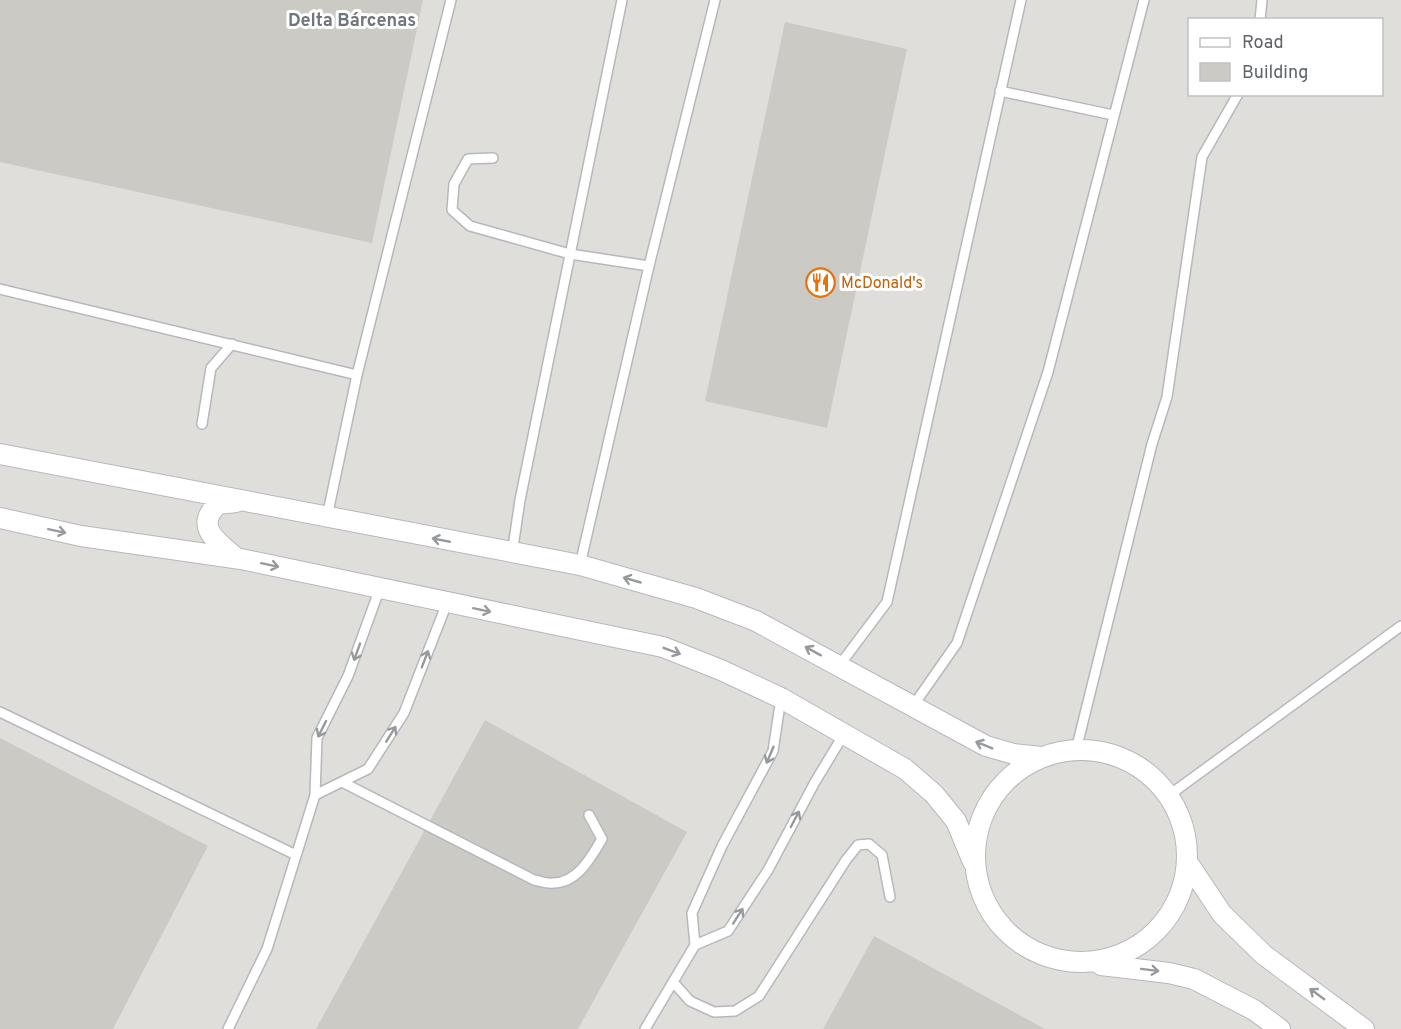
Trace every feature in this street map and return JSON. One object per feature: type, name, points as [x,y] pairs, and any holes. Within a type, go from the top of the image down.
[{"type":"street","points":[[0,454],[512,554],[580,565],[696,598],[756,621],[913,705],[956,732],[986,746],[1014,754],[1041,757],[1076,750],[1111,754],[1143,770],[1168,796],[1184,828],[1188,863],[1179,900],[1158,931],[1128,953],[1092,963]]},
{"type":"street","points":[[236,558],[210,534],[206,526],[207,517],[218,504],[245,502]]},
{"type":"street","points":[[0,518],[81,536],[236,558],[663,647],[721,670],[781,698],[905,769],[934,794],[956,821],[973,862],[984,904],[1011,938],[1049,959],[1169,973],[1194,979],[1254,1010],[1280,1029]]},
{"type":"street","points":[[973,862],[976,829],[990,799],[1012,774],[1041,757]]},
{"type":"street","points":[[1188,863],[1222,914],[1264,955],[1364,1029]]},
{"type":"lane","points":[[327,518],[357,375],[451,0]]},
{"type":"lane","points":[[512,554],[520,500],[622,0]]},
{"type":"lane","points":[[580,565],[649,266],[716,0]]},
{"type":"lane","points":[[839,666],[887,602],[1021,0]]},
{"type":"lane","points":[[913,705],[957,643],[1048,372],[1144,0]]},
{"type":"lane","points":[[1260,18],[1262,0]]},
{"type":"lane","points":[[1000,91],[1113,115]]},
{"type":"lane","points":[[1076,750],[1152,444],[1167,397],[1202,157],[1237,96]]},
{"type":"lane","points":[[493,158],[468,159],[454,184],[452,210],[470,226],[570,254],[649,266]]},
{"type":"lane","points":[[0,289],[357,375]]},
{"type":"lane","points":[[202,424],[211,368],[232,344]]},
{"type":"lane","points":[[228,1029],[267,949],[315,795],[317,738],[348,676],[380,588]]},
{"type":"lane","points":[[315,795],[368,769],[404,713],[447,603]]},
{"type":"lane","points":[[1168,796],[1401,626]]},
{"type":"lane","points":[[645,1029],[695,945],[692,913],[722,846],[773,751],[781,698]]},
{"type":"lane","points":[[0,712],[296,855]]},
{"type":"lane","points":[[695,945],[728,931],[768,870],[815,782],[844,734]]},
{"type":"lane","points":[[342,782],[534,880],[554,884],[571,879],[590,860],[602,839],[589,815]]},
{"type":"lane","points":[[673,982],[690,1001],[714,1012],[735,1011],[759,996],[846,860],[858,845],[869,844],[882,855],[890,897]]},
{"type":"shaded area","name":"Delta Bárcenas","points":[[0,0],[1401,0],[1401,1029],[0,1029]]},
{"type":"building","points":[[0,0],[423,0],[372,243],[0,162]]},
{"type":"building","points":[[785,22],[907,49],[827,428],[705,401]]},
{"type":"building","points":[[485,720],[687,832],[578,1029],[316,1029]]},
{"type":"building","points":[[0,738],[208,846],[113,1029],[0,1029]]},
{"type":"building","points":[[874,936],[1045,1029],[823,1029]]},
{"type":"place","name":"McDonald's","points":[[820,282]]},
{"type":"district","name":"Delta Bárcenas","points":[[352,20]]}]
